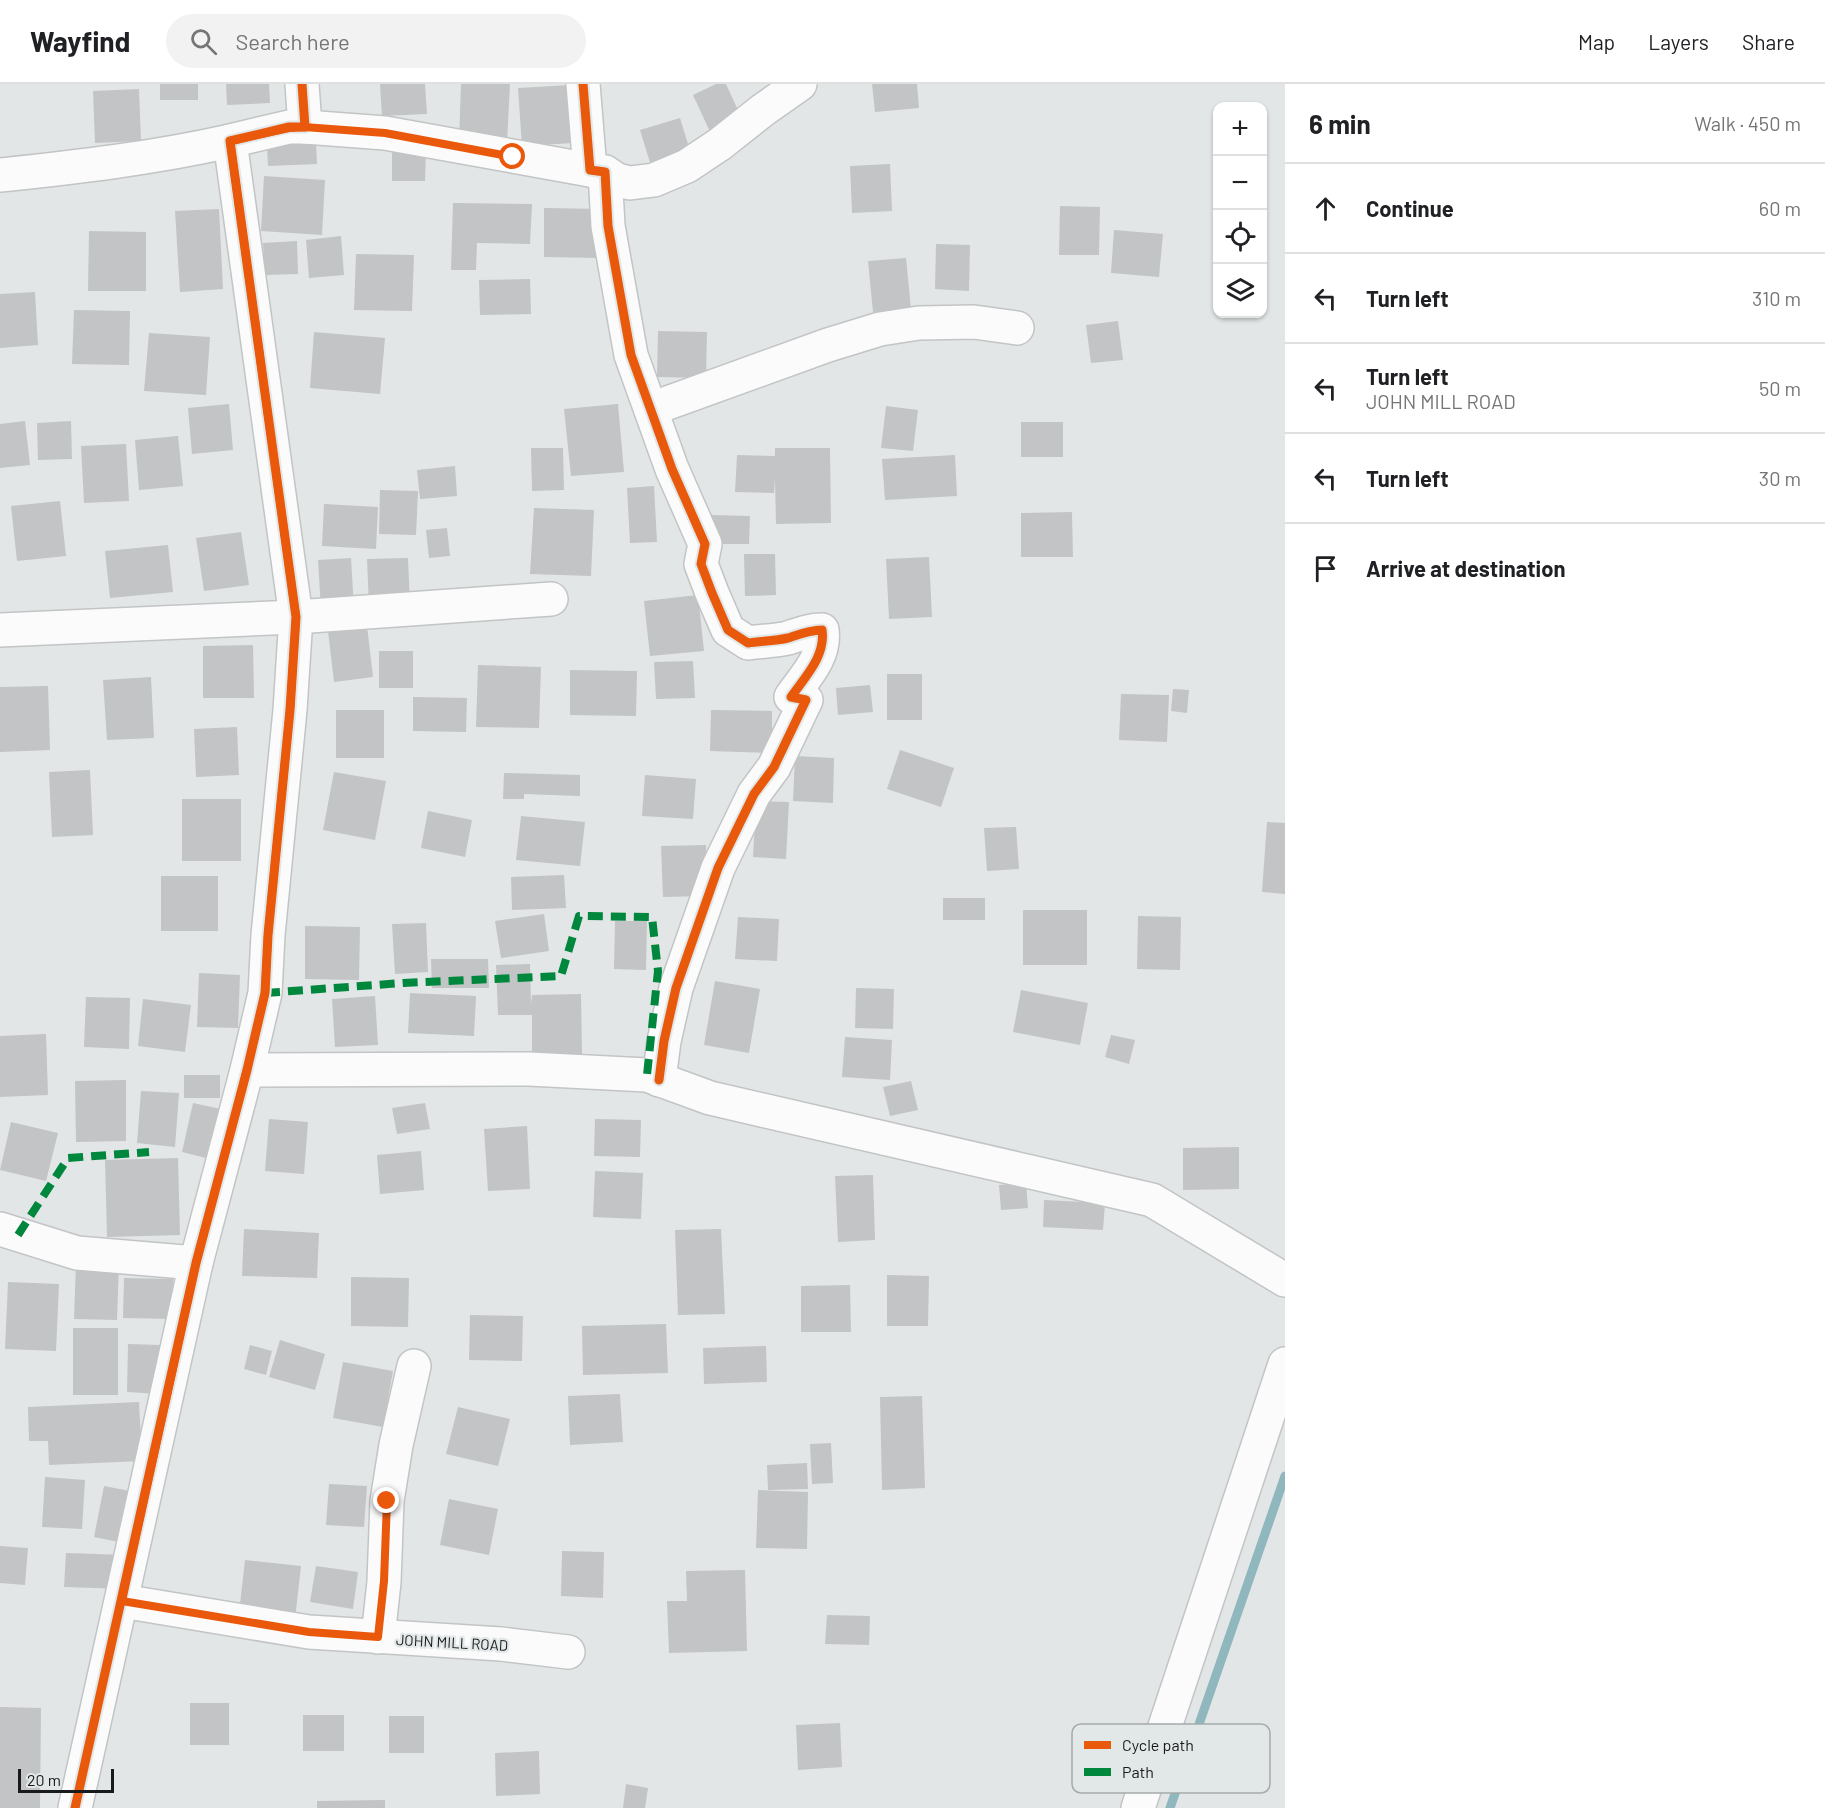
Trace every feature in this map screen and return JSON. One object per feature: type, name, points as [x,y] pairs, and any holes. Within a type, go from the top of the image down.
[{"type":"street","points":[[302,84],[304,127]]},
{"type":"street","points":[[583,84],[631,355],[672,469],[705,544],[702,564],[728,630],[748,643],[787,638],[816,630],[822,630],[824,640],[817,661],[791,697],[806,700],[774,767],[754,794],[708,894],[676,988],[664,1041],[659,1080]]},
{"type":"street","points":[[0,175],[94,166],[176,153],[289,128],[304,127],[385,133],[597,171],[630,183],[654,180],[687,166],[800,84]]},
{"type":"street","points":[[75,1808],[196,1263],[265,993],[296,617],[230,141]]},
{"type":"street","points":[[651,409],[828,345],[880,329],[919,323],[974,322],[1017,328]]},
{"type":"street","points":[[0,630],[296,617],[551,599]]},
{"type":"street","points":[[247,1070],[530,1069],[647,1075],[710,1098],[1152,1200],[1285,1280]]},
{"type":"street","points":[[0,1229],[77,1253],[196,1263]]},
{"type":"street","points":[[1166,1724],[1285,1364]]},
{"type":"street","points":[[378,1637],[384,1581],[387,1501],[396,1445],[414,1366]]},
{"type":"street","name":"JOHN MILL ROAD","points":[[122,1601],[309,1632],[501,1644],[568,1652]]},
{"type":"street","points":[[1138,1808],[1143,1793]]},
{"type":"building","points":[[160,84],[198,84],[198,100],[160,100]]},
{"type":"building","points":[[226,84],[269,84],[270,103],[227,105]]},
{"type":"building","points":[[380,84],[425,84],[427,114],[382,116]]},
{"type":"building","points":[[461,84],[510,84],[507,143],[459,141]]},
{"type":"building","points":[[716,84],[726,84],[743,121],[712,136],[693,95]]},
{"type":"building","points":[[872,84],[917,84],[919,108],[875,112]]},
{"type":"building","points":[[571,85],[574,143],[522,146],[518,88]]},
{"type":"building","points":[[139,89],[141,141],[95,143],[93,91]]},
{"type":"building","points":[[680,118],[692,157],[652,169],[640,130]]},
{"type":"building","points":[[316,142],[317,164],[268,166],[267,146]]},
{"type":"building","points":[[392,149],[426,149],[425,181],[392,181]]},
{"type":"building","points":[[890,164],[892,211],[852,213],[850,166]]},
{"type":"building","points":[[264,176],[325,180],[322,235],[261,231]]},
{"type":"building","points":[[453,203],[532,204],[530,244],[477,243],[476,270],[451,270]]},
{"type":"building","points":[[1060,206],[1100,207],[1099,255],[1059,255]]},
{"type":"building","points":[[544,208],[602,209],[601,258],[544,257]]},
{"type":"building","points":[[219,209],[223,289],[180,292],[175,211]]},
{"type":"building","points":[[1114,230],[1163,234],[1159,277],[1111,273]]},
{"type":"building","points":[[89,231],[146,232],[146,291],[88,291]]},
{"type":"building","points":[[341,236],[344,275],[309,278],[306,240]]},
{"type":"building","points":[[297,241],[298,274],[265,275],[263,243]]},
{"type":"building","points":[[936,244],[970,245],[969,291],[935,289]]},
{"type":"building","points":[[356,254],[414,255],[412,311],[354,310]]},
{"type":"building","points":[[906,258],[911,309],[873,312],[868,261]]},
{"type":"building","points":[[530,279],[531,314],[480,315],[479,280]]},
{"type":"building","points":[[35,292],[38,345],[0,348],[0,294]]},
{"type":"building","points":[[74,310],[130,311],[129,365],[72,364]]},
{"type":"building","points":[[1118,321],[1123,360],[1091,363],[1086,325]]},
{"type":"building","points":[[658,331],[707,332],[706,378],[657,377]]},
{"type":"building","points":[[314,332],[385,338],[380,394],[310,388]]},
{"type":"building","points":[[149,333],[210,337],[206,395],[144,391]]},
{"type":"building","points":[[229,404],[233,450],[192,454],[188,408]]},
{"type":"building","points":[[618,404],[624,472],[571,476],[564,409]]},
{"type":"building","points":[[886,406],[918,410],[913,451],[881,448]]},
{"type":"building","points":[[25,421],[30,465],[0,468],[0,424]]},
{"type":"building","points":[[71,421],[72,459],[38,460],[37,423]]},
{"type":"building","points":[[1021,422],[1063,422],[1063,457],[1021,457]]},
{"type":"building","points":[[178,436],[183,486],[139,490],[135,440]]},
{"type":"building","points":[[126,444],[129,501],[84,503],[81,446]]},
{"type":"building","points":[[531,448],[563,448],[564,490],[532,491]]},
{"type":"building","points":[[775,448],[830,448],[831,523],[776,524],[775,478],[774,493],[735,492],[737,455],[775,456]]},
{"type":"building","points":[[955,455],[957,496],[885,500],[882,459]]},
{"type":"building","points":[[455,466],[457,496],[420,499],[417,470]]},
{"type":"building","points":[[654,486],[657,542],[630,543],[627,488]]},
{"type":"building","points":[[380,490],[418,491],[416,535],[379,534]]},
{"type":"building","points":[[60,501],[66,556],[17,561],[11,506]]},
{"type":"building","points":[[324,504],[378,507],[376,549],[322,546]]},
{"type":"building","points":[[534,508],[594,510],[591,576],[530,574]]},
{"type":"building","points":[[1072,512],[1073,557],[1021,557],[1021,513]]},
{"type":"building","points":[[711,515],[750,516],[749,544],[705,544]]},
{"type":"building","points":[[447,528],[450,556],[429,558],[426,530]]},
{"type":"building","points":[[241,532],[249,585],[204,591],[196,538]]},
{"type":"building","points":[[168,545],[173,592],[110,598],[105,551]]},
{"type":"building","points":[[744,554],[775,554],[776,595],[745,596]]},
{"type":"building","points":[[929,557],[932,617],[889,619],[886,559]]},
{"type":"building","points":[[351,558],[354,608],[321,610],[318,560]]},
{"type":"building","points":[[408,558],[410,605],[369,606],[367,559]]},
{"type":"building","points":[[698,595],[704,651],[650,656],[644,601]]},
{"type":"building","points":[[367,626],[373,677],[334,682],[328,631]]},
{"type":"building","points":[[253,645],[254,698],[203,698],[203,646]]},
{"type":"building","points":[[379,651],[413,651],[413,688],[379,688]]},
{"type":"building","points":[[693,661],[695,698],[656,699],[654,662]]},
{"type":"building","points":[[478,665],[541,667],[539,728],[476,727]]},
{"type":"building","points":[[570,670],[637,671],[636,716],[570,715]]},
{"type":"building","points":[[887,674],[922,674],[922,720],[887,720]]},
{"type":"building","points":[[151,677],[154,738],[107,740],[103,680]]},
{"type":"building","points":[[870,685],[873,712],[838,715],[836,688]]},
{"type":"building","points":[[48,686],[50,750],[0,752],[0,687]]},
{"type":"building","points":[[1173,689],[1189,690],[1187,713],[1171,711]]},
{"type":"building","points":[[1121,694],[1169,695],[1167,742],[1119,740]]},
{"type":"building","points":[[413,697],[467,698],[466,732],[413,731]]},
{"type":"building","points":[[336,710],[384,710],[384,758],[336,758]]},
{"type":"building","points":[[711,710],[772,711],[772,753],[710,751]]},
{"type":"building","points":[[237,727],[239,775],[196,777],[194,729]]},
{"type":"building","points":[[900,750],[954,768],[941,807],[887,789]]},
{"type":"building","points":[[795,756],[834,758],[833,803],[793,801]]},
{"type":"building","points":[[90,770],[93,835],[52,837],[49,772]]},
{"type":"building","points":[[334,772],[386,781],[375,840],[323,830]]},
{"type":"building","points":[[504,773],[580,775],[580,796],[524,794],[524,799],[503,799]]},
{"type":"building","points":[[645,775],[696,779],[693,819],[642,816]]},
{"type":"building","points":[[182,799],[241,799],[241,861],[182,861]]},
{"type":"building","points":[[756,801],[789,802],[786,859],[753,857]]},
{"type":"building","points":[[428,811],[472,820],[465,857],[421,848]]},
{"type":"building","points":[[521,816],[585,822],[580,866],[516,860]]},
{"type":"building","points":[[1267,822],[1285,823],[1285,894],[1262,892]]},
{"type":"building","points":[[1016,827],[1019,869],[987,871],[984,828]]},
{"type":"building","points":[[706,845],[707,896],[663,897],[661,846]]},
{"type":"building","points":[[564,875],[566,908],[512,910],[511,877]]},
{"type":"building","points":[[161,876],[218,876],[218,931],[161,931]]},
{"type":"building","points":[[943,898],[985,898],[985,920],[943,920]]},
{"type":"building","points":[[1023,910],[1087,910],[1087,965],[1023,965]]},
{"type":"building","points":[[544,914],[549,951],[501,958],[495,921]]},
{"type":"building","points":[[1138,916],[1181,917],[1180,970],[1137,969]]},
{"type":"building","points":[[738,917],[779,919],[777,961],[735,959]]},
{"type":"building","points":[[615,921],[647,921],[646,970],[614,969]]},
{"type":"building","points":[[426,923],[428,972],[395,974],[392,924]]},
{"type":"building","points":[[305,926],[360,927],[359,980],[305,979]]},
{"type":"building","points":[[431,959],[488,959],[489,988],[432,988]]},
{"type":"building","points":[[530,964],[531,1005],[532,995],[581,994],[582,1054],[532,1055],[532,1015],[498,1015],[496,965]]},
{"type":"building","points":[[199,973],[240,975],[238,1028],[197,1027]]},
{"type":"building","points":[[715,981],[760,989],[749,1053],[704,1045]]},
{"type":"building","points":[[856,988],[894,989],[893,1029],[855,1028]]},
{"type":"building","points":[[1021,990],[1088,1003],[1080,1045],[1013,1032]]},
{"type":"building","points":[[410,993],[476,996],[474,1036],[408,1033]]},
{"type":"building","points":[[375,996],[378,1045],[335,1047],[332,999]]},
{"type":"building","points":[[86,997],[130,998],[129,1049],[84,1047]]},
{"type":"building","points":[[143,999],[191,1005],[185,1052],[138,1046]]},
{"type":"building","points":[[46,1034],[48,1095],[0,1097],[0,1036]]},
{"type":"building","points":[[1111,1035],[1135,1040],[1129,1064],[1105,1057]]},
{"type":"building","points":[[845,1037],[892,1040],[890,1080],[842,1077]]},
{"type":"building","points":[[184,1075],[220,1075],[220,1098],[184,1098]]},
{"type":"building","points":[[126,1080],[126,1141],[76,1142],[75,1081]]},
{"type":"building","points":[[911,1081],[918,1110],[890,1116],[883,1087]]},
{"type":"building","points":[[141,1091],[179,1093],[175,1147],[137,1143]]},
{"type":"building","points":[[193,1103],[221,1109],[210,1159],[182,1152]]},
{"type":"building","points":[[425,1103],[430,1129],[397,1134],[392,1108]]},
{"type":"building","points":[[269,1119],[308,1122],[304,1174],[265,1171]]},
{"type":"building","points":[[595,1119],[641,1120],[640,1157],[594,1156]]},
{"type":"building","points":[[11,1122],[58,1133],[46,1181],[0,1170]]},
{"type":"building","points":[[527,1126],[530,1189],[488,1191],[484,1129]]},
{"type":"building","points":[[1239,1147],[1239,1189],[1183,1190],[1183,1148]]},
{"type":"building","points":[[421,1151],[424,1190],[380,1194],[377,1155]]},
{"type":"building","points":[[178,1158],[180,1235],[107,1237],[105,1160]]},
{"type":"building","points":[[595,1171],[643,1173],[641,1219],[593,1217]]},
{"type":"building","points":[[873,1175],[875,1240],[838,1242],[835,1176]]},
{"type":"building","points":[[1026,1183],[1028,1208],[1001,1210],[999,1185]]},
{"type":"building","points":[[1044,1200],[1105,1203],[1103,1230],[1043,1227]]},
{"type":"building","points":[[244,1229],[319,1233],[317,1278],[242,1276]]},
{"type":"building","points":[[721,1229],[725,1314],[678,1315],[675,1230]]},
{"type":"building","points":[[76,1263],[119,1264],[117,1320],[74,1319]]},
{"type":"building","points":[[887,1275],[929,1276],[928,1326],[887,1326]]},
{"type":"building","points":[[351,1277],[409,1278],[408,1327],[351,1326]]},
{"type":"building","points":[[124,1278],[173,1279],[172,1319],[123,1318]]},
{"type":"building","points":[[8,1282],[59,1284],[56,1351],[5,1349]]},
{"type":"building","points":[[850,1285],[851,1332],[801,1332],[801,1286]]},
{"type":"building","points":[[470,1315],[523,1316],[522,1361],[469,1360]]},
{"type":"building","points":[[666,1324],[668,1373],[583,1375],[582,1326]]},
{"type":"building","points":[[73,1328],[118,1328],[118,1395],[73,1395]]},
{"type":"building","points":[[280,1340],[325,1354],[315,1390],[269,1377]]},
{"type":"building","points":[[128,1344],[161,1345],[159,1394],[127,1392]]},
{"type":"building","points":[[250,1345],[272,1351],[266,1375],[244,1369]]},
{"type":"building","points":[[766,1346],[767,1382],[704,1384],[703,1348]]},
{"type":"building","points":[[343,1362],[393,1371],[383,1427],[333,1418]]},
{"type":"building","points":[[620,1394],[623,1442],[570,1445],[568,1396]]},
{"type":"building","points":[[922,1396],[925,1488],[882,1490],[880,1397]]},
{"type":"building","points":[[139,1402],[142,1461],[49,1465],[48,1441],[29,1441],[28,1407]]},
{"type":"building","points":[[458,1407],[510,1419],[498,1466],[446,1454]]},
{"type":"building","points":[[831,1443],[833,1483],[812,1484],[810,1444]]},
{"type":"building","points":[[807,1463],[808,1489],[768,1490],[767,1465]]},
{"type":"building","points":[[45,1477],[85,1480],[82,1529],[42,1527]]},
{"type":"building","points":[[329,1484],[367,1486],[364,1527],[326,1525]]},
{"type":"building","points":[[104,1486],[130,1491],[119,1542],[94,1537]]},
{"type":"building","points":[[758,1490],[808,1492],[807,1549],[756,1548]]},
{"type":"building","points":[[449,1499],[498,1509],[489,1555],[440,1545]]},
{"type":"building","points":[[0,1546],[28,1548],[25,1585],[0,1583]]},
{"type":"building","points":[[562,1551],[604,1552],[603,1598],[561,1596]]},
{"type":"building","points":[[66,1553],[126,1555],[125,1589],[64,1587]]},
{"type":"building","points":[[245,1560],[301,1566],[295,1619],[239,1613]]},
{"type":"building","points":[[316,1566],[358,1572],[353,1609],[310,1602]]},
{"type":"building","points":[[745,1570],[747,1651],[669,1653],[667,1601],[687,1601],[686,1571]]},
{"type":"building","points":[[827,1615],[870,1616],[869,1645],[825,1644]]},
{"type":"building","points":[[190,1703],[229,1703],[229,1745],[190,1745]]},
{"type":"building","points":[[0,1707],[41,1708],[40,1808],[0,1808]]},
{"type":"building","points":[[303,1715],[344,1715],[344,1751],[303,1751]]},
{"type":"building","points":[[389,1716],[424,1716],[424,1753],[389,1753]]},
{"type":"building","points":[[840,1723],[842,1767],[798,1770],[796,1725]]},
{"type":"building","points":[[539,1751],[540,1794],[496,1796],[495,1753]]},
{"type":"building","points":[[626,1784],[648,1788],[645,1808],[623,1808]]},
{"type":"building","points":[[385,1800],[385,1808],[317,1808],[317,1801]]},
{"type":"waterway","points":[[1199,1724],[1285,1476]]},
{"type":"waterway","points":[[1170,1808],[1175,1793]]},
{"type":"marked path","points":[[265,993],[403,983],[561,976],[579,916],[652,917],[658,971],[647,1075]]},
{"type":"marked path","points":[[18,1235],[68,1158],[149,1152]]},
{"type":"cycle path","points":[[75,1808],[196,1263],[265,993],[296,617],[230,141],[289,127],[305,127],[302,84]]},
{"type":"cycle path","points":[[583,84],[590,170],[605,172],[608,226],[631,355],[672,469],[705,544],[701,564],[728,630],[748,643],[783,639],[809,631],[822,630],[818,657],[791,697],[806,700],[774,767],[754,794],[718,868],[676,988],[664,1041],[659,1080]]},
{"type":"route","points":[[387,1501],[384,1581],[378,1637],[309,1632],[122,1601],[196,1263],[265,993],[268,935],[290,710],[296,617],[230,141],[289,128],[304,127],[385,133],[513,157]]}]
